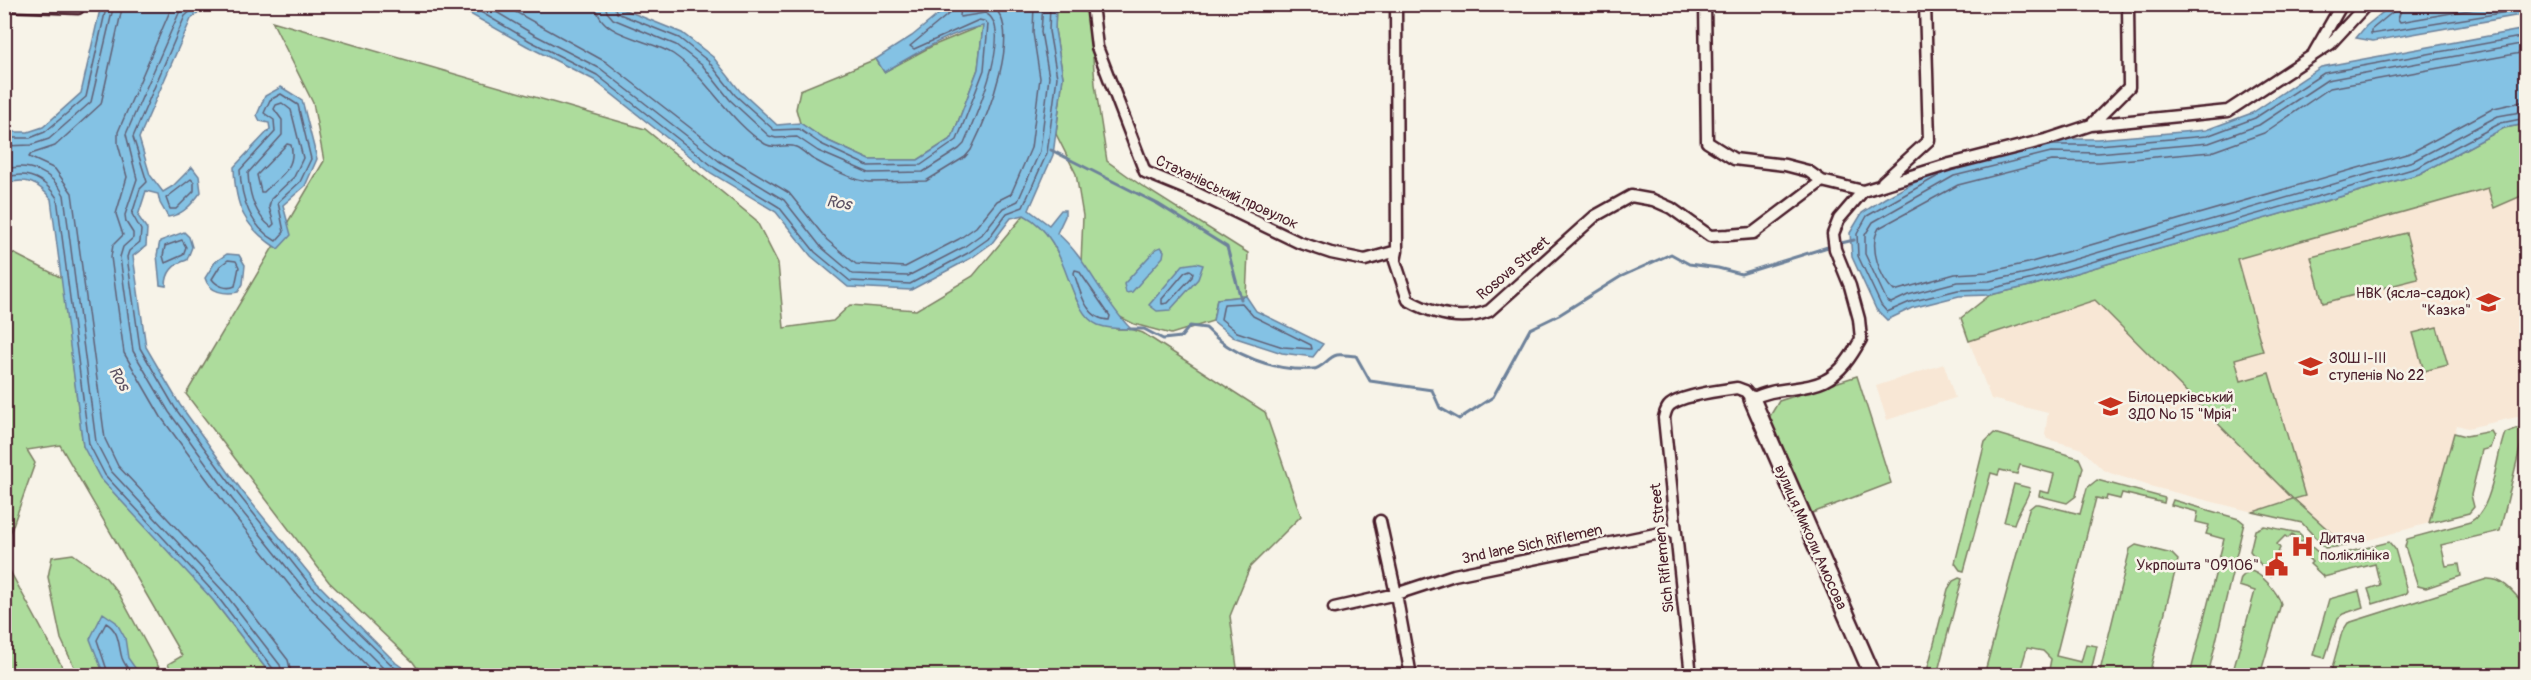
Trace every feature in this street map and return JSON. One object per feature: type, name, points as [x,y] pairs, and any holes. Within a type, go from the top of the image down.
[{"type":"street","name":"Стаханівський провулок","points":[[1092,4],[1097,47],[1145,172],[1194,192],[1298,242],[1330,253],[1365,261],[1396,251]]},
{"type":"street","name":"Rosova Street","points":[[1396,4],[1395,261],[1408,300],[1424,310],[1446,316],[1477,316],[1489,310],[1595,216],[1631,196],[1653,200],[1671,208],[1710,236],[1753,233],[1822,181]]},
{"type":"street","points":[[1705,4],[1707,142],[1734,159],[1785,165],[1808,171],[1822,181],[1863,191]]},
{"type":"street","points":[[1881,185],[1929,140],[1925,4]]},
{"type":"street","points":[[2091,125],[2129,87],[2128,4]]},
{"type":"street","points":[[2314,53],[2342,4]]},
{"type":"street","points":[[1752,399],[1764,392],[1824,381],[1838,371],[1862,339],[1850,286],[1834,243],[1839,219],[1863,191],[1997,150],[2049,139],[2091,125],[2228,111],[2330,44],[2367,4]]},
{"type":"street","points":[[4,5],[78,8]]},
{"type":"street","name":"Sich Riflemen Street","points":[[1691,675],[1664,418],[1671,405],[1716,392],[1737,388],[1752,399]]},
{"type":"street","name":"вулиця Миколи Амосова","points":[[1752,399],[1873,675]]},
{"type":"street","points":[[1380,521],[1411,675]]},
{"type":"street","name":"3nd lane Sich Riflemen","points":[[1334,608],[1396,594],[1454,575],[1675,530]]},
{"type":"shaded area","name":"ЗОШ І-ІІІ ступенів № 22","points":[[2489,188],[2494,208],[2526,194],[2526,415],[2468,428],[2457,425],[2429,523],[2347,546],[2294,499],[2253,512],[2153,487],[2110,473],[2102,469],[2080,448],[2047,439],[2045,434],[2048,413],[1991,399],[1969,341],[2095,300]]},
{"type":"shaded area","points":[[1944,364],[1955,398],[1887,420],[1876,386]]},
{"type":"green space","points":[[1056,5],[1089,5],[1095,84],[1107,161],[1142,186],[1248,253],[1246,296],[1217,299],[1213,321],[1171,334],[1134,324],[1116,315],[1081,263],[1083,216],[1076,174],[1056,134],[1063,77],[1055,30]]},
{"type":"green space","points":[[272,21],[645,129],[756,220],[778,263],[784,328],[833,321],[850,305],[916,310],[973,276],[1024,215],[1033,219],[1048,234],[1064,265],[1077,301],[1116,329],[1131,329],[1143,333],[1265,412],[1301,516],[1250,567],[1230,616],[1238,675],[440,675],[420,672],[413,662],[329,582],[186,394],[324,161],[313,103]]},
{"type":"green space","points":[[983,25],[978,69],[952,138],[918,160],[870,160],[824,139],[800,123],[796,109],[800,90],[876,59],[884,72],[932,46]]},
{"type":"green space","points":[[2526,124],[2526,194],[2494,208],[2488,188],[2237,259],[2263,351],[2235,359],[2241,381],[2269,373],[2305,496],[2294,499],[2346,546],[2325,548],[2302,523],[2253,512],[2293,499],[2095,300],[1969,341],[1961,318],[1990,295],[2034,285],[2419,174],[2504,128]]},
{"type":"green space","points":[[2406,233],[2418,279],[2323,303],[2311,257]]},
{"type":"green space","points":[[5,249],[62,278],[83,446],[213,600],[271,675],[173,675],[168,664],[182,656],[60,445],[27,450],[35,463],[5,548]]},
{"type":"green space","points":[[2437,327],[2448,365],[2424,371],[2413,333]]},
{"type":"green space","points":[[1857,376],[1891,483],[1807,515],[1769,427],[1770,416],[1779,401]]},
{"type":"green space","points":[[2526,425],[2526,441],[2522,440],[2500,531],[2441,545],[2446,566],[2459,564],[2461,576],[2426,588],[2418,586],[2405,547],[2407,539],[2470,522],[2478,515],[2489,495],[2505,433]]},
{"type":"green space","points":[[2491,431],[2494,436],[2490,448],[2482,450],[2471,495],[2474,507],[2469,513],[2429,523],[2454,433],[2466,436]]},
{"type":"green space","points":[[1994,433],[2079,458],[2083,467],[2076,496],[2067,503],[2039,496],[2040,491],[2049,493],[2054,474],[2020,465],[2017,474],[2000,470],[1998,475],[1991,473],[1964,571],[1960,570],[1955,563],[1985,442]]},
{"type":"green space","points":[[2097,480],[2165,498],[2164,503],[2122,493],[2120,499],[2107,496],[2106,500],[2096,498],[2056,656],[2081,662],[2086,644],[2097,646],[2090,675],[2048,675],[2051,659],[2043,651],[2027,648],[2019,675],[1984,675],[2029,509],[2039,504],[2080,514],[2087,488]]},
{"type":"green space","points":[[2014,484],[2030,488],[2014,524],[2004,522]]},
{"type":"green space","points":[[2173,500],[2239,519],[2244,523],[2208,675],[2190,675],[2224,539],[2206,534],[2209,525],[2196,522],[2198,512],[2171,505]]},
{"type":"green space","points":[[2264,526],[2299,533],[2303,537],[2302,544],[2292,534],[2288,538],[2285,536],[2277,544],[2280,548],[2276,557],[2278,560],[2274,565],[2278,569],[2270,576],[2250,551],[2255,530]]},
{"type":"green space","points":[[2389,542],[2395,549],[2407,591],[2405,594],[2373,604],[2368,589],[2380,585],[2375,564],[2324,577],[2310,564],[2312,562],[2308,558],[2311,554],[2306,548],[2312,547],[2321,555],[2329,557]]},
{"type":"green space","points":[[2136,545],[2172,554],[2178,560],[2149,675],[2099,675],[2130,549]]},
{"type":"green space","points":[[73,554],[106,578],[119,594],[163,675],[78,675],[61,639],[48,577],[52,557]]},
{"type":"green space","points":[[4,562],[65,672],[58,675],[5,675]]},
{"type":"green space","points":[[2248,571],[2258,574],[2268,583],[2281,604],[2260,675],[2232,675],[2255,591],[2239,586],[2241,578]]},
{"type":"green space","points":[[1962,579],[1937,675],[1926,675],[1948,589],[1953,581]]},
{"type":"green space","points":[[2487,579],[2504,584],[2526,607],[2526,646],[2519,675],[2330,675],[2342,632],[2348,623]]},
{"type":"green space","points":[[2359,591],[2363,607],[2338,618],[2325,658],[2313,655],[2329,599]]},
{"type":"water","points":[[2393,4],[2526,5],[2526,14],[2373,41],[2356,38],[2366,26]]},
{"type":"water","name":"Ros","points":[[101,5],[208,5],[191,19],[139,138],[150,175],[163,192],[173,186],[192,167],[199,176],[201,192],[191,205],[168,217],[158,194],[146,191],[138,216],[147,229],[146,246],[133,256],[146,347],[180,405],[242,491],[316,582],[396,663],[413,675],[271,675],[213,600],[100,478],[83,446],[51,199],[41,188],[31,182],[19,181],[5,184],[4,132],[28,132],[43,127],[81,93]]},
{"type":"water","name":"Ros","points":[[454,5],[613,5],[682,33],[713,57],[740,91],[777,125],[800,123],[824,139],[870,160],[918,160],[952,138],[978,69],[983,26],[944,39],[884,72],[876,59],[912,36],[950,5],[1056,5],[1055,30],[1063,77],[1053,155],[1029,210],[1049,225],[1061,210],[1065,210],[1065,216],[1057,233],[1077,254],[1112,306],[1131,329],[1114,329],[1098,325],[1087,317],[1079,305],[1051,240],[1039,226],[1024,215],[1011,218],[992,243],[971,258],[911,290],[848,287],[811,256],[776,212],[711,173],[594,80]]},
{"type":"water","points":[[2526,29],[2526,124],[2504,128],[2419,174],[2034,285],[1990,295],[1959,296],[1912,308],[1887,320],[1876,309],[1852,257],[1850,233],[1862,213],[1885,198],[1950,164],[2049,139],[2097,139],[2206,130],[2252,113],[2321,67]]},
{"type":"water","points":[[281,87],[302,100],[317,159],[305,186],[283,205],[291,235],[278,249],[257,233],[244,215],[239,205],[234,167],[270,129],[269,123],[260,121],[257,115],[265,96]]},
{"type":"water","points":[[184,232],[189,237],[192,247],[187,260],[171,269],[166,286],[160,285],[157,255],[160,241]]},
{"type":"water","points":[[1161,247],[1164,251],[1163,257],[1132,292],[1126,293],[1124,284],[1156,249]]},
{"type":"water","points":[[227,254],[239,255],[245,265],[243,284],[238,292],[218,291],[210,287],[205,278],[215,262]]},
{"type":"water","points":[[1196,263],[1203,265],[1198,279],[1170,310],[1157,311],[1149,305],[1183,265]]},
{"type":"water","points":[[1246,296],[1256,311],[1323,344],[1313,357],[1282,353],[1233,337],[1213,321],[1217,299]]},
{"type":"water","points":[[103,613],[116,622],[125,638],[128,658],[140,675],[104,675],[90,639]]},
{"type":"waterway","points":[[1051,150],[1158,204],[1227,247],[1241,299]]},
{"type":"waterway","points":[[1837,244],[1854,240]]},
{"type":"waterway","points":[[1129,329],[1144,329],[1163,339],[1181,337],[1190,326],[1206,328],[1216,338],[1241,354],[1284,368],[1316,368],[1337,355],[1356,356],[1370,381],[1432,390],[1440,408],[1459,419],[1493,397],[1530,329],[1559,315],[1620,277],[1671,254],[1689,264],[1741,274],[1831,246]]},
{"type":"place","name":"НВК (ясла-садок) \"Казка\"","points":[[2489,302]]},
{"type":"place","name":"ЗОШ І-ІІІ ступенів № 22","points":[[2311,367]]},
{"type":"place","name":"Білоцерківський ЗДО № 15 \"Мрія\"","points":[[2110,406]]},
{"type":"place","name":"Дитяча поліклініка","points":[[2302,547]]},
{"type":"place","name":"Укрпошта \"09106\"","points":[[2277,565]]}]
